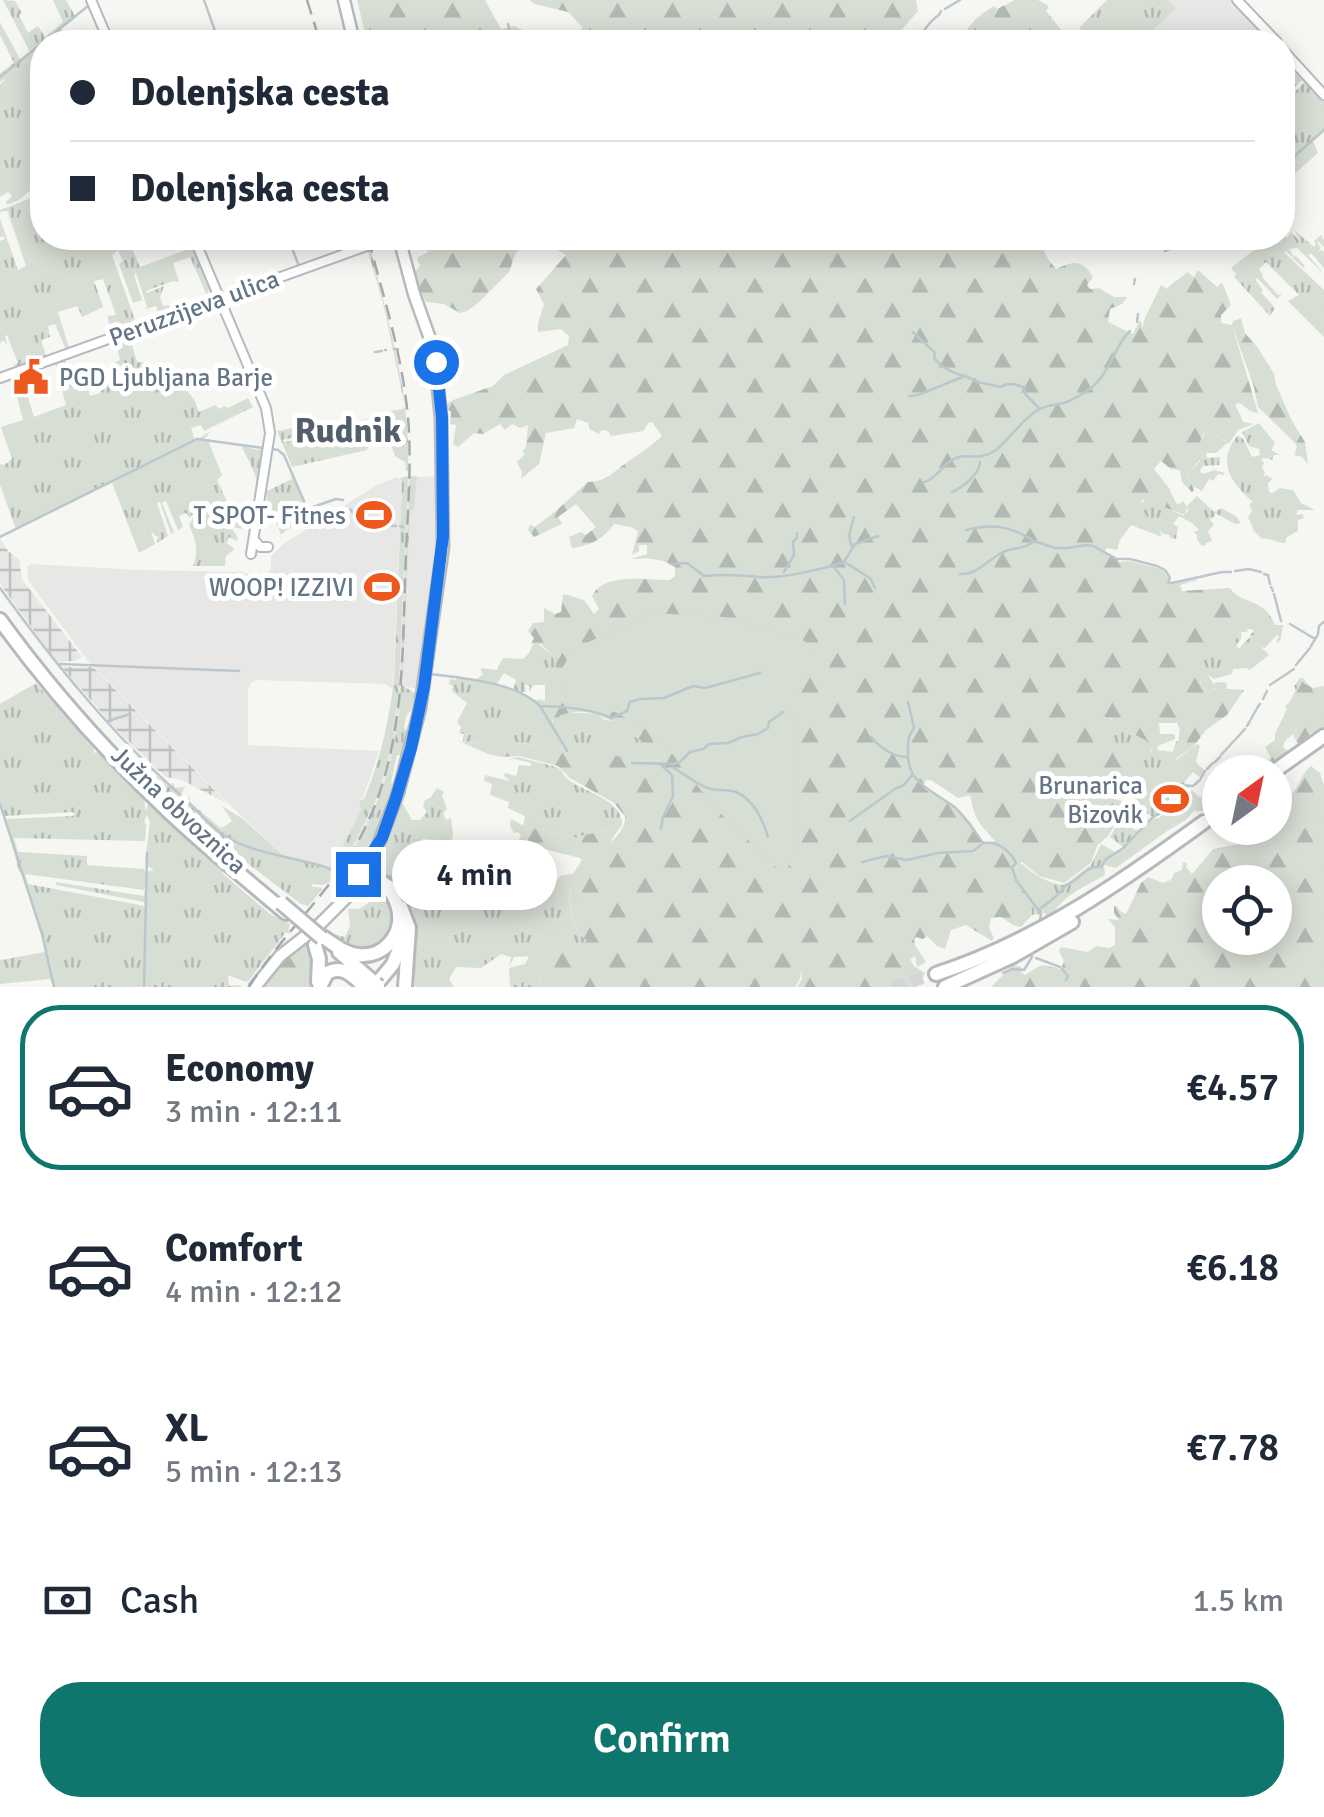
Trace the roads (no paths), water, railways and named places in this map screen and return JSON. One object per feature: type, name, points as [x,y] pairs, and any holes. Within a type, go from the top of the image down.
[{"type":"highway","name":"Južna obvoznica","points":[[0,613],[73,705],[126,762],[173,810],[319,939]]},
{"type":"highway","name":"Južna obvoznica","points":[[0,620],[70,708],[134,777],[194,835],[373,986]]},
{"type":"highway","points":[[1292,762],[1324,739]]},
{"type":"highway","points":[[936,974],[1057,922],[1206,824],[1050,936],[945,987]]},
{"type":"highway","points":[[368,877],[396,896],[407,918],[410,934],[405,987]]},
{"type":"highway","points":[[319,987],[319,939],[352,954],[368,954],[382,950],[393,939],[399,922],[398,906],[368,877]]},
{"type":"highway","points":[[319,987],[326,974],[337,970],[373,986],[388,972],[400,951],[405,926],[402,908]]},
{"type":"main road","points":[[91,0],[105,30]]},
{"type":"main road","points":[[344,0],[351,30]]},
{"type":"main road","points":[[1238,0],[1265,30]]},
{"type":"main road","points":[[1295,63],[1324,94]]},
{"type":"main road","points":[[199,250],[264,403],[269,437],[254,548],[268,547]]},
{"type":"main road","name":"Peruzzijeva ulica","points":[[0,378],[354,250]]},
{"type":"main road","points":[[255,987],[280,956],[316,928],[368,877],[408,760],[424,687],[443,547],[442,418],[434,350],[401,250]]},
{"type":"main road","points":[[429,472],[442,459]]},
{"type":"waterway","points":[[204,0],[215,30]]},
{"type":"waterway","points":[[945,9],[960,0]]},
{"type":"waterway","points":[[58,30],[88,6]]},
{"type":"waterway","points":[[924,30],[941,11]]},
{"type":"waterway","points":[[508,24],[509,30]]},
{"type":"waterway","points":[[0,77],[30,53]]},
{"type":"waterway","points":[[1295,156],[1324,130]]},
{"type":"waterway","points":[[293,250],[299,266]]},
{"type":"waterway","points":[[1134,284],[1135,279]]},
{"type":"waterway","points":[[1137,322],[1138,314]]},
{"type":"waterway","points":[[922,483],[957,458],[989,454],[1036,411],[1089,390],[1130,331]]},
{"type":"waterway","points":[[913,332],[935,353],[940,365],[964,376]]},
{"type":"waterway","points":[[375,352],[382,351]]},
{"type":"waterway","points":[[909,396],[965,376],[1001,387],[1023,387],[1038,407]]},
{"type":"waterway","points":[[0,537],[197,439],[263,448]]},
{"type":"waterway","points":[[271,449],[284,455],[307,508]]},
{"type":"waterway","points":[[952,492],[974,476],[980,462]]},
{"type":"waterway","points":[[310,508],[343,500]]},
{"type":"waterway","points":[[350,509],[365,521],[396,526]]},
{"type":"waterway","points":[[852,547],[849,536],[854,517]]},
{"type":"waterway","points":[[966,530],[1001,527],[1034,541]]},
{"type":"waterway","points":[[784,572],[794,555],[797,533]]},
{"type":"waterway","points":[[671,564],[687,563],[704,576],[790,575],[844,562],[855,544],[878,536]]},
{"type":"waterway","points":[[960,574],[972,572],[1003,552],[1034,541],[1055,548],[1093,546],[1117,559],[1157,566],[1165,570],[1168,582],[1172,583],[1231,572]]},
{"type":"waterway","points":[[846,563],[870,578],[875,588]]},
{"type":"waterway","points":[[833,566],[844,580],[845,604]]},
{"type":"waterway","points":[[1235,571],[1261,572]]},
{"type":"waterway","points":[[1264,574],[1270,584]]},
{"type":"waterway","points":[[1271,587],[1273,591]]},
{"type":"waterway","points":[[0,588],[110,726],[215,828],[240,844],[324,867],[354,881]]},
{"type":"waterway","points":[[1274,594],[1281,621]]},
{"type":"waterway","points":[[1320,625],[1324,622]]},
{"type":"waterway","points":[[1290,624],[1315,639]]},
{"type":"waterway","points":[[1318,634],[1319,626]]},
{"type":"waterway","points":[[1311,646],[1317,636]]},
{"type":"waterway","points":[[1296,665],[1310,648]]},
{"type":"waterway","points":[[60,664],[239,671]]},
{"type":"waterway","points":[[1270,685],[1294,669]]},
{"type":"waterway","points":[[430,674],[488,682],[517,691],[540,706],[595,712],[612,718],[627,711],[630,702],[664,698],[693,686],[705,688],[760,673]]},
{"type":"waterway","points":[[1263,699],[1267,691]]},
{"type":"waterway","points":[[908,702],[914,728],[908,741],[908,761],[915,778],[957,809],[983,843],[1003,847],[1010,854],[1016,863],[1012,867],[1016,880],[1038,910]]},
{"type":"waterway","points":[[1257,708],[1260,704]]},
{"type":"waterway","points":[[540,706],[567,751]]},
{"type":"waterway","points":[[1251,719],[1256,710]]},
{"type":"waterway","points":[[632,763],[680,762],[690,752],[709,744],[758,734],[783,712]]},
{"type":"waterway","points":[[108,721],[130,714]]},
{"type":"waterway","points":[[1247,726],[1250,721]]},
{"type":"waterway","points":[[1221,755],[1245,729]]},
{"type":"waterway","points":[[871,737],[887,751],[906,757]]},
{"type":"waterway","points":[[660,764],[672,775],[673,796],[661,829]]},
{"type":"waterway","points":[[672,767],[709,788],[732,791],[748,800],[768,837]]},
{"type":"waterway","points":[[850,821],[904,785],[912,775]]},
{"type":"waterway","points":[[1039,923],[1038,910],[1086,871],[1101,867],[1167,808],[1171,785],[1193,786],[1200,780]]},
{"type":"waterway","points":[[0,804],[42,934],[54,987]]},
{"type":"waterway","points":[[862,862],[886,856],[907,860],[973,851],[981,845]]},
{"type":"waterway","points":[[144,987],[147,853]]},
{"type":"waterway","points":[[386,877],[393,876],[402,863]]},
{"type":"waterway","points":[[1003,973],[1024,970],[1032,957],[1030,952]]},
{"type":"waterway","points":[[1036,958],[1060,967]]},
{"type":"waterway","points":[[1062,969],[1068,976],[1066,980]]},
{"type":"tunnel","points":[[894,987],[936,974]]},
{"type":"railway","points":[[307,0],[316,30]]},
{"type":"railway","points":[[249,987],[353,850],[379,795],[395,727],[402,658],[409,438],[399,359],[371,250]]},
{"type":"place","name":"PGD Ljubljana Barje","points":[[31,377]]},
{"type":"place","name":"T SPOT- Fitnes","points":[[374,515]]},
{"type":"place","name":"WOOP! IZZIVI","points":[[382,587]]},
{"type":"place","name":"Brunarica Bizovik","points":[[1171,799]]},
{"type":"district","name":"Rudnik","points":[[348,430]]}]
